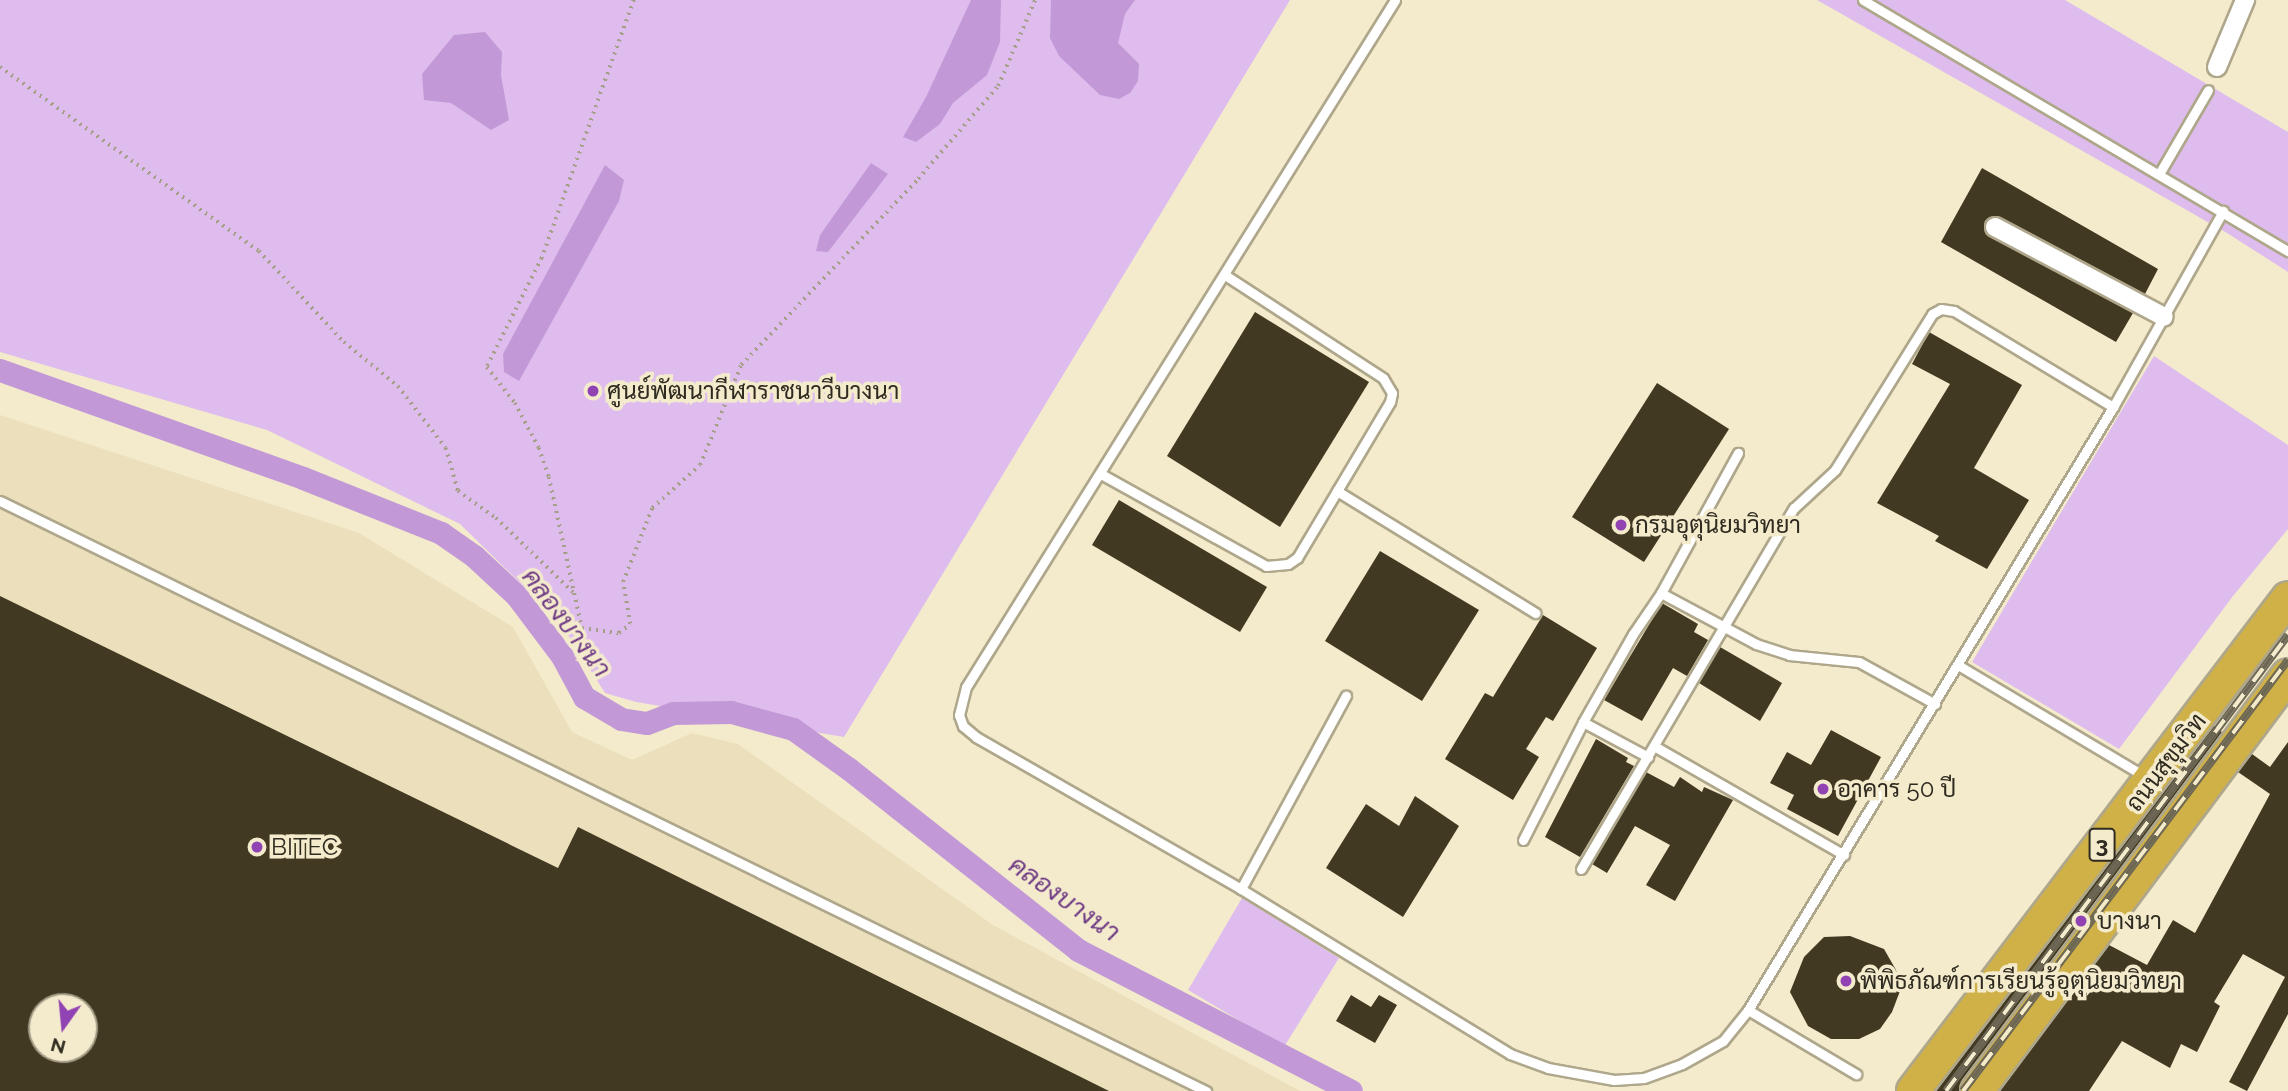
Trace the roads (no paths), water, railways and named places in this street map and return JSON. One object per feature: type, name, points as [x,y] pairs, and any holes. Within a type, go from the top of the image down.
[{"type":"highway","name":"ถนนสุขุมวิท","points":[[1913,1091],[2152,781],[2288,598]]},
{"type":"highway","name":"ถนนสุขุมวิท","points":[[1977,1091],[2288,675]]},
{"type":"street","points":[[2217,67],[2245,0]]},
{"type":"street","points":[[1995,227],[2164,317]]},
{"type":"lane","points":[[1395,0],[966,687],[960,704],[963,726],[976,737],[1241,889],[1510,1054],[1548,1069],[1614,1080],[1644,1077],[1682,1064],[1723,1041],[1748,1010],[2113,407],[2223,211]]},
{"type":"lane","points":[[1863,0],[2288,251]]},
{"type":"lane","points":[[2159,174],[2208,90]]},
{"type":"lane","points":[[1101,474],[1266,566],[1288,565],[1297,558],[1390,402],[1389,385],[1225,275]]},
{"type":"lane","points":[[1581,869],[1794,508],[1835,470],[1922,326],[1941,309],[1954,311],[2113,407]]},
{"type":"lane","points":[[1523,839],[1583,722],[1633,634],[1661,593],[1738,453]]},
{"type":"lane","points":[[1337,491],[1535,613]]},
{"type":"lane","points":[[0,500],[1206,1091]]},
{"type":"lane","points":[[1661,593],[1755,644],[1789,655],[1858,663],[1935,704]]},
{"type":"lane","points":[[1958,665],[2152,781]]},
{"type":"lane","points":[[1241,889],[1346,696]]},
{"type":"lane","points":[[1583,722],[1648,757]]},
{"type":"lane","points":[[1654,746],[1844,855]]},
{"type":"lane","points":[[1748,1010],[1856,1074]]},
{"type":"waterway","name":"คลองบางนา","points":[[0,370],[303,478],[441,533],[474,556],[516,595],[562,656],[584,697],[621,719],[647,723],[673,713],[731,712],[793,729],[849,769],[1078,950],[1351,1091]]},
{"type":"railway","points":[[1946,1091],[2288,635]]},
{"type":"railway","points":[[1963,1091],[2288,660]]},
{"type":"place","name":"ศูนย์พัฒนากีฬาราชนาวีบางนา","points":[[593,391]]},
{"type":"place","name":"กรมอุตุนิยมวิทยา","points":[[1621,525]]},
{"type":"place","name":"อาคาร 50 ปี","points":[[1823,789]]},
{"type":"place","name":"BITEC","points":[[257,847]]},
{"type":"place","name":"บางนา","points":[[2081,921]]},
{"type":"place","name":"พิพิธภัณฑ์การเรียนรู้อุตุนิยมวิทยา","points":[[1846,981]]}]
